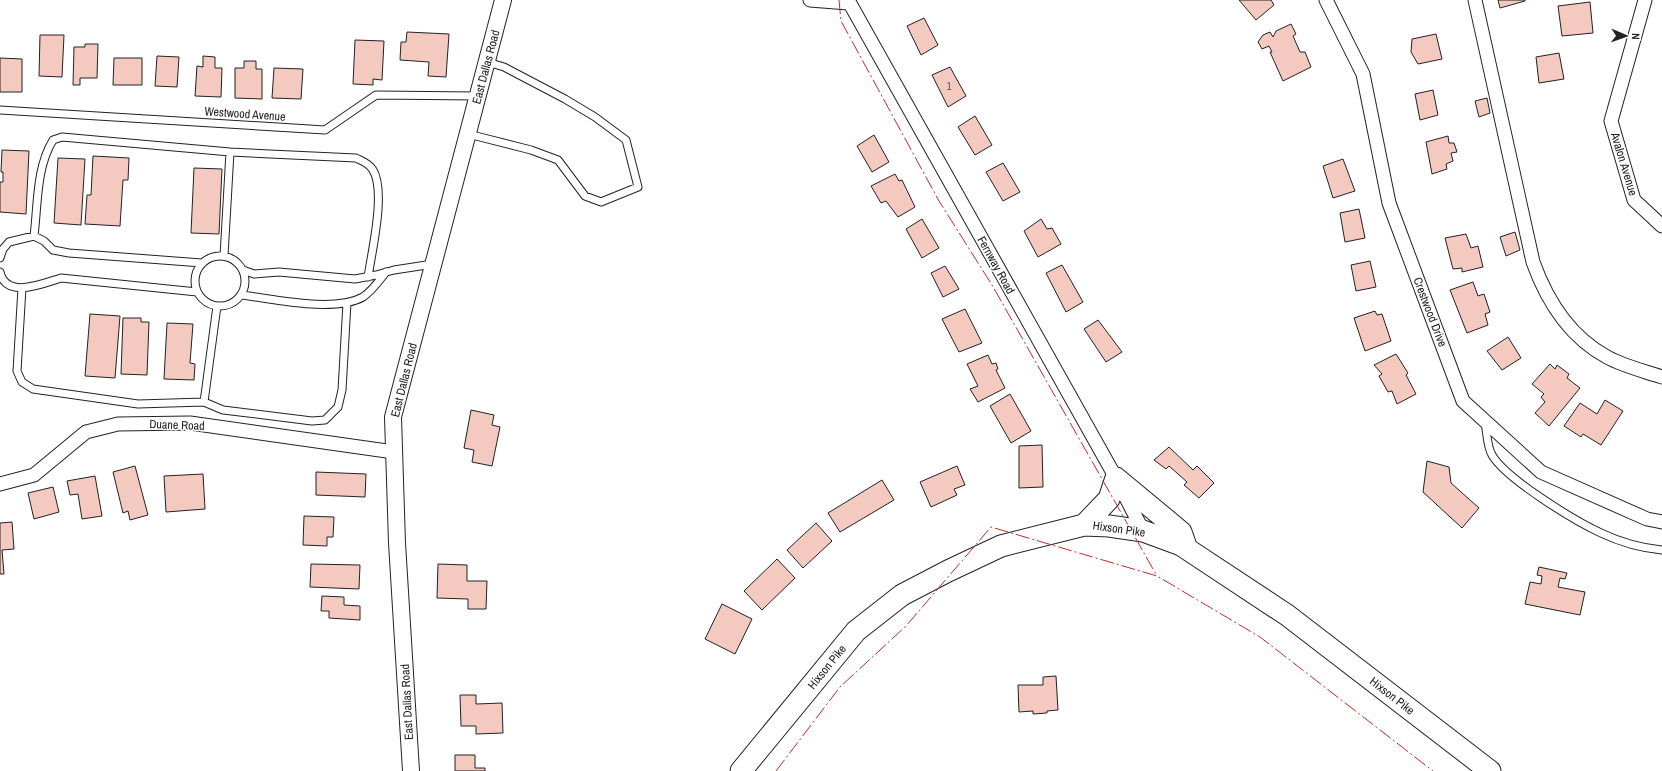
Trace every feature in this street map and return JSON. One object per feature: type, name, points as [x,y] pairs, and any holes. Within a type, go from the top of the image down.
[{"type":"main road","points":[[1084,525],[1109,499],[1116,478],[1181,532],[1187,549]]},
{"type":"main road","name":"Hixson Pike","points":[[741,771],[856,631],[902,595],[1001,546],[1084,525],[1109,526],[1143,531],[1187,549],[1287,615],[1490,771]]},
{"type":"street","name":"East Dallas Road","points":[[411,771],[397,543],[393,417],[503,0]]},
{"type":"street","points":[[810,0],[848,2]]},
{"type":"street","name":"Crestwood Drive","points":[[1326,0],[1363,74],[1389,203],[1463,401],[1541,472],[1647,519],[1662,522]]},
{"type":"street","points":[[1475,0],[1533,262],[1540,282],[1557,312],[1581,340],[1607,358],[1662,377]]},
{"type":"street","name":"Avalon Avenue","points":[[1645,0],[1611,121],[1634,200],[1662,226]]},
{"type":"street","name":"Fernway Road","points":[[848,2],[1116,478],[1143,531]]},
{"type":"street","name":"Duane Road","points":[[0,484],[34,475],[86,432],[118,424],[190,423],[394,452]]},
{"type":"lane","points":[[468,134],[531,150],[558,160],[585,196],[601,202],[638,187],[626,140],[595,117],[565,99],[504,67],[487,62]]},
{"type":"lane","name":"Westwood Avenue","points":[[0,110],[325,130],[376,95],[478,96]]},
{"type":"lane","points":[[34,236],[41,170],[46,152],[53,140],[62,137],[230,152],[356,158],[367,163],[373,168],[377,179],[379,197],[368,277]]},
{"type":"lane","points":[[224,256],[230,152]]},
{"type":"lane","points":[[0,258],[3,248],[10,242],[34,236],[44,241],[53,250],[69,253],[202,263]]},
{"type":"lane","points":[[243,270],[245,279],[241,295],[230,304],[217,306],[209,304],[197,292],[195,282],[196,272],[202,263],[212,257],[224,256],[235,261],[243,270],[254,274],[279,272],[355,279],[433,264]]},
{"type":"lane","points":[[0,272],[1,277],[8,284],[22,288],[39,285],[61,278],[197,292]]},
{"type":"lane","points":[[241,295],[329,305],[347,303],[363,297],[373,288],[386,272]]},
{"type":"lane","points":[[22,288],[17,371],[22,382],[33,388],[138,404],[204,402],[223,410],[312,421],[325,420],[330,417],[338,406],[342,390],[347,303]]},
{"type":"lane","points":[[204,402],[217,306]]},
{"type":"lane","points":[[1484,420],[1492,455],[1511,475],[1545,501],[1600,533],[1643,548],[1662,550]]},
{"type":"building","points":[[1239,0],[1271,0],[1274,5],[1256,20]]},
{"type":"building","points":[[1498,0],[1525,0],[1525,1],[1500,8]]},
{"type":"building","points":[[1590,2],[1593,33],[1562,36],[1558,6]]},
{"type":"building","points":[[924,18],[938,45],[921,55],[907,26]]},
{"type":"building","points":[[1291,24],[1296,34],[1293,36],[1300,52],[1305,52],[1311,67],[1283,81],[1270,52],[1272,52],[1269,46],[1262,49],[1258,42],[1263,35],[1270,32],[1273,37],[1276,31]]},
{"type":"building","points":[[407,32],[449,34],[446,77],[428,76],[429,62],[400,60],[401,42],[406,42]]},
{"type":"building","points":[[1436,34],[1442,59],[1418,64],[1411,52],[1412,39]]},
{"type":"building","points":[[40,35],[64,35],[62,77],[39,76]]},
{"type":"building","points":[[355,40],[384,41],[382,80],[373,79],[373,85],[353,84]]},
{"type":"building","points":[[85,44],[98,44],[97,78],[80,78],[80,85],[73,85],[74,47],[85,47]]},
{"type":"building","points":[[1559,53],[1564,79],[1539,83],[1536,57]]},
{"type":"building","points":[[157,56],[179,57],[177,87],[155,86]]},
{"type":"building","points":[[203,56],[215,57],[215,68],[222,68],[221,97],[195,96],[197,66],[203,67]]},
{"type":"building","points":[[0,58],[22,59],[22,92],[0,92]]},
{"type":"building","points":[[114,58],[142,58],[142,85],[113,85]]},
{"type":"building","points":[[244,61],[256,61],[256,69],[262,69],[262,99],[235,98],[235,68],[244,68]]},
{"type":"building","points":[[950,67],[966,96],[948,107],[932,75]]},
{"type":"building","points":[[274,68],[303,69],[301,99],[272,98]]},
{"type":"building","points":[[1433,90],[1438,115],[1420,120],[1415,94]]},
{"type":"building","points":[[1487,98],[1490,113],[1479,117],[1475,101]]},
{"type":"building","points":[[975,116],[992,145],[975,155],[958,127]]},
{"type":"building","points":[[874,135],[889,162],[872,172],[857,146]]},
{"type":"building","points":[[1448,136],[1449,143],[1454,143],[1457,152],[1451,153],[1453,161],[1446,164],[1447,169],[1432,174],[1426,142]]},
{"type":"building","points":[[2,150],[29,151],[26,214],[0,212],[0,182],[3,182],[3,172],[1,172]]},
{"type":"building","points":[[93,156],[129,158],[128,180],[123,180],[120,226],[85,224],[87,195],[91,195]]},
{"type":"building","points":[[58,158],[85,159],[81,225],[54,223]]},
{"type":"building","points":[[1343,159],[1355,191],[1333,198],[1323,166]]},
{"type":"building","points":[[1003,163],[1020,192],[1003,201],[986,172]]},
{"type":"building","points":[[194,168],[222,169],[219,234],[191,233]]},
{"type":"building","points":[[895,174],[899,181],[902,180],[915,207],[898,217],[886,201],[881,203],[871,186]]},
{"type":"building","points":[[1359,209],[1365,238],[1345,242],[1340,213]]},
{"type":"building","points":[[922,219],[939,248],[922,258],[906,229]]},
{"type":"building","points":[[1041,219],[1047,229],[1052,228],[1061,244],[1038,257],[1024,231]]},
{"type":"building","points":[[1515,232],[1520,250],[1506,256],[1500,237]]},
{"type":"building","points":[[1466,234],[1471,248],[1478,246],[1483,267],[1462,272],[1462,268],[1453,269],[1445,238]]},
{"type":"building","points":[[1370,261],[1376,287],[1356,291],[1351,265]]},
{"type":"building","points":[[1062,265],[1083,302],[1066,312],[1046,273]]},
{"type":"building","points":[[945,266],[959,289],[943,297],[931,273]]},
{"type":"building","points":[[1473,282],[1478,296],[1484,294],[1490,312],[1485,314],[1488,325],[1467,333],[1450,290]]},
{"type":"building","points":[[965,309],[982,343],[959,352],[942,319]]},
{"type":"building","points":[[1375,311],[1377,315],[1382,314],[1391,341],[1365,351],[1354,318]]},
{"type":"building","points":[[90,314],[120,316],[115,378],[85,376]]},
{"type":"building","points":[[123,318],[141,318],[141,322],[149,322],[147,375],[121,374]]},
{"type":"building","points":[[1098,320],[1122,352],[1106,362],[1084,329]]},
{"type":"building","points":[[167,323],[193,324],[190,363],[195,364],[194,380],[164,379]]},
{"type":"building","points":[[1508,337],[1521,358],[1502,370],[1487,351]]},
{"type":"building","points":[[1396,354],[1408,373],[1406,375],[1416,394],[1397,404],[1392,391],[1388,392],[1379,376],[1382,374],[1374,365]]},
{"type":"building","points":[[988,355],[992,364],[996,363],[998,369],[996,370],[1005,388],[978,402],[970,389],[978,386],[967,364]]},
{"type":"building","points":[[1550,364],[1555,369],[1557,365],[1569,374],[1567,378],[1580,388],[1549,426],[1535,413],[1545,402],[1541,397],[1544,394],[1532,384]]},
{"type":"building","points":[[1010,394],[1031,431],[1011,443],[990,406]]},
{"type":"building","points":[[1605,400],[1623,411],[1601,445],[1583,434],[1581,437],[1564,426],[1580,403],[1597,414]]},
{"type":"building","points":[[471,410],[494,415],[492,425],[500,427],[492,466],[472,462],[474,450],[464,448]]},
{"type":"building","points":[[1042,445],[1043,487],[1019,488],[1019,446]]},
{"type":"building","points":[[1169,447],[1193,470],[1197,466],[1214,483],[1199,498],[1184,485],[1187,482],[1169,466],[1166,469],[1154,460]]},
{"type":"building","points":[[1427,461],[1449,467],[1451,483],[1479,508],[1462,528],[1423,492]]},
{"type":"building","points":[[135,466],[148,515],[130,520],[128,511],[123,513],[113,472]]},
{"type":"building","points":[[957,466],[965,485],[954,489],[957,495],[931,507],[920,482]]},
{"type":"building","points":[[316,472],[366,474],[365,497],[316,495]]},
{"type":"building","points":[[203,474],[205,509],[166,512],[164,476]]},
{"type":"building","points":[[95,476],[102,516],[82,519],[78,494],[70,495],[67,481]]},
{"type":"building","points":[[882,480],[894,500],[840,532],[828,513]]},
{"type":"building","points":[[53,487],[59,512],[34,519],[28,493]]},
{"type":"building","points":[[304,516],[334,517],[333,537],[327,537],[327,546],[303,545]]},
{"type":"building","points":[[12,522],[14,549],[2,550],[4,574],[0,574],[0,523]]},
{"type":"building","points":[[816,523],[832,541],[803,568],[787,550]]},
{"type":"building","points":[[777,559],[795,578],[762,610],[744,591]]},
{"type":"building","points":[[311,564],[360,565],[359,589],[310,587]]},
{"type":"building","points":[[438,564],[467,565],[467,581],[487,581],[486,609],[468,609],[468,599],[437,598]]},
{"type":"building","points":[[1539,567],[1567,573],[1565,579],[1560,578],[1558,587],[1585,592],[1580,615],[1525,604],[1530,582],[1541,584],[1542,576],[1537,575]]},
{"type":"building","points":[[322,596],[344,597],[344,605],[360,606],[360,620],[329,618],[329,611],[321,611]]},
{"type":"building","points":[[722,604],[752,619],[735,654],[705,639]]},
{"type":"building","points":[[1056,676],[1058,710],[1047,711],[1047,713],[1033,714],[1033,711],[1019,712],[1018,685],[1043,685],[1043,677]]},
{"type":"building","points":[[460,695],[476,695],[476,704],[502,703],[503,733],[476,734],[476,726],[461,726]]},
{"type":"building","points":[[455,755],[475,755],[475,768],[485,768],[485,771],[455,771]]},
{"type":"power","points":[[839,0],[841,21],[939,201],[992,285],[1157,576]]},
{"type":"power","points":[[776,771],[840,687],[906,626],[991,527],[1157,576],[1260,637],[1433,771]]}]
